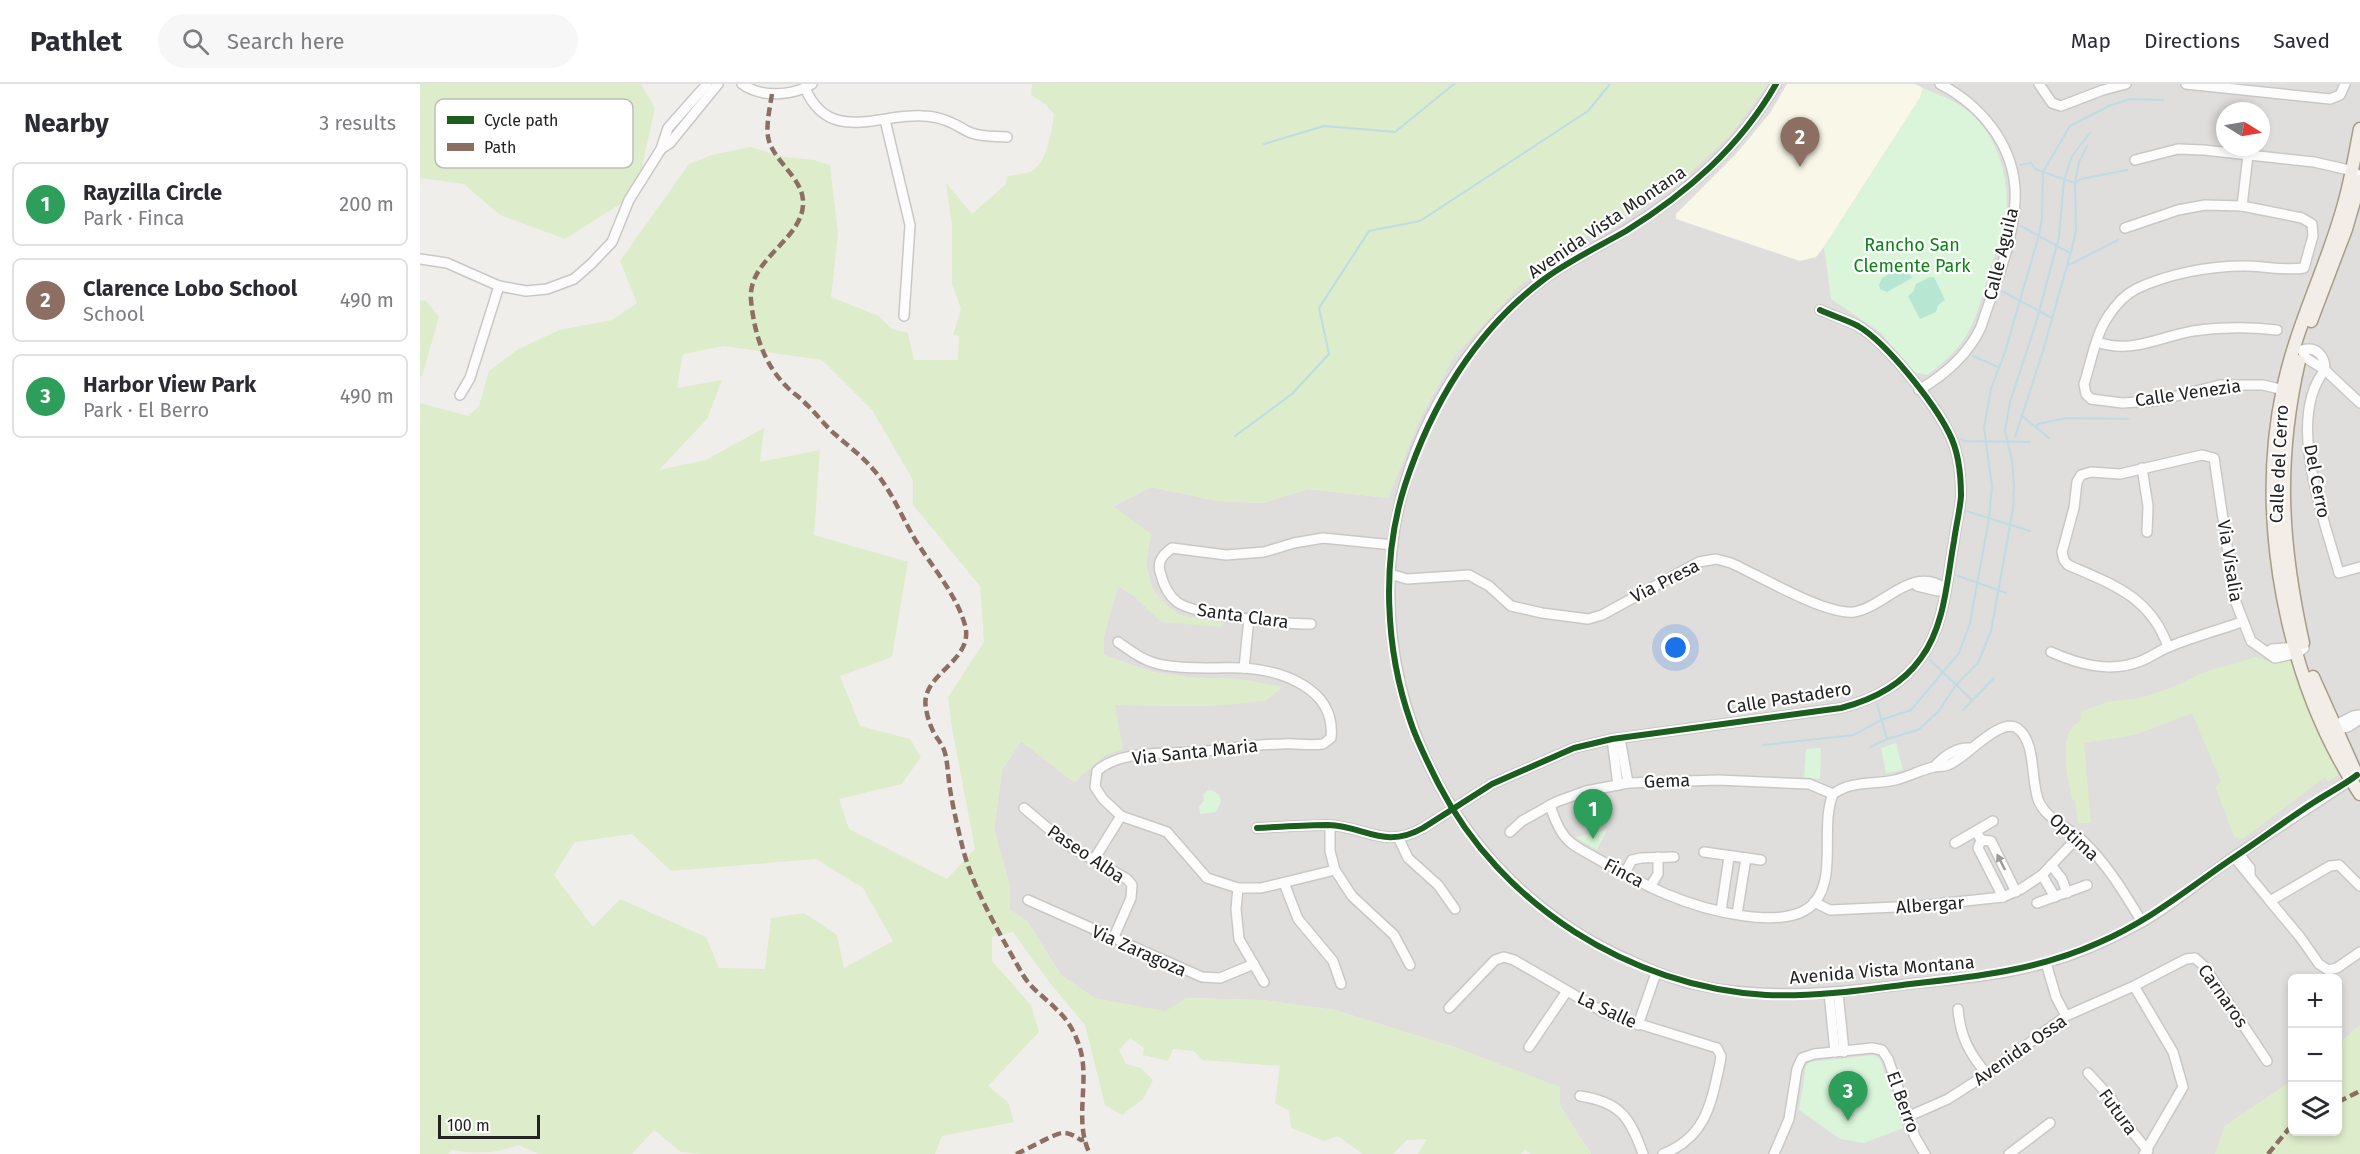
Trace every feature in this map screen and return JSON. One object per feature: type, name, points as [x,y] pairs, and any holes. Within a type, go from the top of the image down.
[{"type":"main road","name":"Calle del Cerro","points":[[2360,129],[2357,176],[2344,204],[2298,348],[2287,391],[2283,495],[2284,533],[2299,649],[2332,729],[2356,778],[2360,794]]},
{"type":"street","points":[[420,259],[447,263],[498,286],[526,291],[547,289],[574,279],[612,242],[629,200],[661,148],[668,128],[707,84]]},
{"type":"street","points":[[661,148],[670,143],[718,84]]},
{"type":"street","points":[[742,84],[747,88],[772,94],[808,86],[808,96],[823,112],[844,123],[924,116],[951,122],[973,134],[1007,137]]},
{"type":"street","name":"Avenida Vista Montana","points":[[1776,84],[1759,112],[1737,140],[1691,186],[1655,212],[1543,280],[1500,317],[1454,378],[1422,435],[1402,493],[1393,545],[1390,574],[1391,627],[1396,668],[1410,723],[1426,760],[1452,809],[1477,844],[1500,870],[1542,909],[1587,940],[1656,973],[1697,985],[1766,995],[1834,993],[2002,974],[2046,963],[2096,944],[2142,922],[2237,855],[2356,778]]},
{"type":"street","name":"Calle Aguila","points":[[1919,390],[1940,377],[1965,354],[1975,340],[2010,234],[2015,201],[2010,165],[1994,129],[1970,102],[1940,84]]},
{"type":"street","points":[[2039,84],[2052,103],[2059,106],[2102,87],[2126,84]]},
{"type":"street","points":[[2186,84],[2315,99],[2333,98],[2345,87]]},
{"type":"street","points":[[885,120],[910,225],[904,316]]},
{"type":"street","points":[[2134,160],[2178,149],[2216,152]]},
{"type":"street","points":[[2242,206],[2248,156]]},
{"type":"street","points":[[2257,156],[2314,162],[2357,176]]},
{"type":"street","name":"Calle Venezia","points":[[2125,228],[2178,210],[2205,205],[2242,206],[2302,218],[2312,224],[2313,236],[2304,268],[2233,266],[2163,280],[2135,290],[2121,300],[2106,320],[2085,384],[2085,394],[2091,399],[2122,403],[2156,401],[2220,385],[2263,385],[2287,391]]},
{"type":"street","points":[[460,396],[470,378],[498,286]]},
{"type":"street","name":"Calle Pastadero","points":[[1257,828],[1330,825],[1369,835],[1398,837],[1412,834],[1492,784],[1574,748],[1616,738],[1841,708],[1862,702],[1906,676],[1922,657],[1939,618],[1961,497],[1960,470],[1950,434],[1889,352],[1859,327],[1820,310]]},
{"type":"street","points":[[2097,342],[2128,348],[2192,331],[2230,327],[2277,330]]},
{"type":"street","points":[[2298,348],[2308,348],[2321,354],[2325,362],[2325,370],[2360,403]]},
{"type":"street","name":"Del Cerro","points":[[2325,370],[2316,381],[2307,428],[2314,483],[2339,573],[2360,567]]},
{"type":"street","name":"Via Visalia","points":[[2142,468],[2202,454],[2214,458],[2235,600],[2242,622],[2251,641],[2268,652],[2272,649],[2299,649]]},
{"type":"street","points":[[2147,532],[2148,506],[2142,468],[2120,474],[2091,472],[2081,475],[2077,482],[2074,508],[2062,552],[2068,565],[2131,594],[2146,608],[2168,647]]},
{"type":"street","name":"Santa Clara","points":[[1311,624],[1288,624],[1193,610],[1177,602],[1165,589],[1158,568],[1162,555],[1172,548],[1226,555],[1264,552],[1294,543],[1323,538],[1393,545]]},
{"type":"street","name":"Via Presa","points":[[1390,574],[1401,579],[1469,575],[1489,586],[1511,606],[1564,617],[1588,619],[1602,615],[1670,577],[1707,560],[1716,559],[1731,563],[1820,604],[1841,611],[1864,610],[1892,591],[1912,584],[1938,591],[1946,589]]},
{"type":"street","points":[[1244,668],[1249,618]]},
{"type":"street","points":[[2051,652],[2073,662],[2098,667],[2118,666],[2140,661],[2168,647],[2242,622]]},
{"type":"street","name":"Via Santa Maria","points":[[1118,642],[1143,659],[1160,665],[1180,668],[1244,668],[1273,673],[1297,681],[1313,690],[1326,705],[1333,726],[1331,738],[1323,744],[1312,746],[1284,744],[1239,746],[1196,752],[1150,753],[1102,766],[1097,771],[1095,787],[1103,799],[1121,816],[1167,832],[1207,878],[1238,888],[1261,888],[1335,870]]},
{"type":"street","points":[[2332,729],[2348,727],[2360,717]]},
{"type":"street","name":"Optima","points":[[1833,794],[1856,783],[1895,780],[1933,767],[1947,765],[2004,727],[2014,727],[2020,731],[2029,747],[2039,803],[2050,816],[2078,837],[2107,868],[2142,922]]},
{"type":"street","points":[[1616,738],[1623,784]]},
{"type":"street","name":"Gema","points":[[1510,832],[1522,821],[1550,805],[1586,792],[1623,784],[1718,780],[1809,784],[1833,794]]},
{"type":"street","points":[[1815,902],[1822,888],[1825,871],[1828,819],[1833,794]]},
{"type":"street","name":"Finca","points":[[1550,805],[1560,830],[1570,842],[1650,888],[1721,911],[1771,918],[1788,917],[1807,909],[1815,902]]},
{"type":"street","name":"Paseo Alba","points":[[1024,808],[1070,846],[1127,879],[1132,885],[1131,898],[1113,939]]},
{"type":"street","points":[[1093,861],[1121,816]]},
{"type":"street","points":[[1955,843],[1978,836],[1993,821]]},
{"type":"street","points":[[1330,825],[1330,851],[1335,870],[1352,896],[1394,935],[1410,965]]},
{"type":"street","points":[[1978,836],[1991,841],[2016,892]]},
{"type":"street","points":[[1978,836],[1977,848],[2003,897]]},
{"type":"street","points":[[1398,837],[1408,858],[1438,885],[1455,909]]},
{"type":"street","name":"Albergar","points":[[1815,902],[1830,910],[1909,907],[2003,897],[2016,892],[2042,875],[2078,837]]},
{"type":"street","points":[[1704,852],[1761,860]]},
{"type":"street","points":[[2237,855],[2250,868],[2250,876],[2319,964],[2328,970],[2337,968],[2360,952]]},
{"type":"street","points":[[1650,888],[1658,874],[1658,857]]},
{"type":"street","points":[[1624,874],[1632,860],[1674,857]]},
{"type":"street","points":[[1721,911],[1730,857]]},
{"type":"street","points":[[1737,914],[1746,858]]},
{"type":"street","points":[[2270,901],[2330,866],[2339,865],[2360,886]]},
{"type":"street","points":[[2051,866],[2062,879],[2067,893]]},
{"type":"street","points":[[2042,875],[2055,897]]},
{"type":"street","points":[[1284,883],[1298,919],[1333,962],[1341,984]]},
{"type":"street","points":[[2037,903],[2087,885]]},
{"type":"street","points":[[1238,888],[1236,909],[1239,939],[1264,982]]},
{"type":"street","name":"Via Zaragoza","points":[[1028,900],[1202,977],[1220,978],[1254,964]]},
{"type":"street","name":"La Salle","points":[[1449,1008],[1495,960],[1504,957],[1515,960],[1607,1014],[1717,1048],[1721,1056],[1720,1063],[1706,1117],[1686,1143],[1663,1154]]},
{"type":"street","name":"Carnaros","points":[[2134,986],[2186,959],[2195,958],[2204,966],[2267,1061]]},
{"type":"street","points":[[2046,963],[2056,997],[2066,1016]]},
{"type":"street","points":[[1638,1025],[1656,973]]},
{"type":"street","points":[[2134,986],[2172,1052],[2184,1086],[2146,1152]]},
{"type":"street","name":"Avenida Ossa","points":[[1907,1117],[1948,1099],[1987,1074],[2066,1016],[2134,986]]},
{"type":"street","points":[[1529,1047],[1567,991]]},
{"type":"street","points":[[1775,1153],[1789,1119],[1797,1068],[1802,1058],[1814,1054],[1839,1052],[1834,993]]},
{"type":"street","points":[[1958,1009],[1960,1030],[1978,1064],[1987,1074]]},
{"type":"street","name":"El Berro","points":[[1839,1052],[1872,1048],[1882,1050],[1888,1059],[1914,1137],[1925,1154]]},
{"type":"street","name":"Futura","points":[[2088,1073],[2111,1098],[2123,1120],[2146,1152]]},
{"type":"street","points":[[1580,1096],[1600,1099],[1619,1108],[1635,1131],[1643,1154]]},
{"type":"street","points":[[2009,1154],[2050,1124]]},
{"type":"shaded area","points":[[1768,84],[2360,84],[2360,1025],[2342,1041],[2342,974],[2288,974],[2288,1084],[2225,1126],[2215,1154],[1591,1154],[1560,1106],[1463,1050],[1335,1010],[1262,1000],[1187,998],[1165,1012],[1094,998],[1061,975],[1027,921],[1010,910],[1010,887],[994,829],[1002,770],[1021,741],[1074,782],[1105,755],[1115,705],[1214,706],[1186,677],[1152,672],[1104,655],[1103,639],[1118,586],[1134,596],[1162,622],[1225,624],[1179,615],[1166,605],[1153,590],[1146,566],[1150,534],[1112,507],[1151,487],[1218,501],[1263,503],[1308,489],[1388,498],[1420,418],[1454,356],[1520,285],[1582,239],[1679,183],[1730,135]]},
{"type":"shaded area","points":[[1787,84],[1915,84],[1923,88],[1920,98],[1824,247],[1816,257],[1800,261],[1676,219],[1676,214],[1736,154],[1770,113]]},
{"type":"green space","points":[[420,84],[641,84],[655,108],[636,194],[565,239],[500,215],[464,184],[420,178]]},
{"type":"green space","points":[[1032,84],[1768,84],[1730,135],[1679,183],[1582,239],[1520,285],[1454,356],[1420,418],[1388,498],[1308,489],[1263,503],[1218,501],[1151,487],[1113,506],[1151,534],[1146,566],[1153,590],[1166,605],[1179,615],[1225,623],[1219,627],[1162,622],[1134,596],[1118,586],[1103,639],[1104,655],[1152,672],[1186,677],[1241,679],[1283,687],[1265,701],[1214,706],[1115,705],[1123,749],[1105,755],[1074,782],[1021,741],[1002,770],[994,829],[1010,887],[1010,910],[1027,921],[1061,975],[1094,998],[1165,1011],[1187,998],[1262,1000],[1335,1010],[1463,1050],[1560,1087],[1560,1106],[1591,1154],[1531,1154],[1525,1149],[1521,1154],[1418,1154],[1427,1139],[1407,1140],[1393,1154],[1363,1154],[1338,1136],[1324,1141],[1291,1128],[1289,1111],[1275,1103],[1280,1066],[1202,1060],[1194,1051],[1173,1049],[1168,1061],[1143,1055],[1144,1048],[1130,1038],[1119,1050],[1126,1064],[1141,1068],[1153,1080],[1143,1099],[1122,1115],[1105,1105],[1085,1025],[1050,983],[1013,932],[992,937],[992,961],[1031,1005],[1039,1032],[988,1086],[1008,1102],[1014,1122],[942,1136],[935,1154],[701,1154],[681,1152],[654,1130],[632,1154],[539,1154],[518,1145],[485,1152],[452,1150],[448,1154],[420,1154],[420,403],[468,416],[479,406],[489,371],[517,350],[559,330],[612,320],[637,303],[620,261],[689,164],[712,155],[751,147],[784,157],[814,160],[830,165],[838,234],[831,297],[879,316],[892,329],[908,333],[914,360],[958,360],[959,336],[953,335],[961,309],[952,284],[952,225],[946,183],[972,214],[1005,185],[1008,176],[1029,172],[1037,167],[1048,145],[1054,114],[1044,103],[1031,95]],"holes":[[[724,346],[822,360],[872,410],[913,480],[913,505],[980,586],[984,642],[948,697],[975,849],[947,879],[849,829],[839,799],[902,784],[921,757],[910,739],[860,726],[840,676],[892,657],[908,562],[814,535],[820,450],[760,462],[764,428],[706,460],[659,470],[707,419],[722,380],[677,388],[683,354]],[[632,834],[671,871],[816,859],[863,888],[893,941],[844,968],[837,935],[804,913],[771,918],[765,969],[719,968],[706,937],[620,899],[593,927],[554,875],[575,842]]]},
{"type":"green space","name":"Rancho San Clemente Park","points":[[1923,88],[1964,108],[1986,131],[2000,160],[2007,208],[2004,230],[1975,318],[1953,353],[1927,375],[1913,372],[1881,333],[1831,299],[1824,247],[1920,98]]},
{"type":"green space","points":[[1905,265],[1912,278],[1887,292],[1880,289],[1882,278]]},
{"type":"green space","points":[[1934,277],[1945,300],[1938,305],[1936,312],[1920,319],[1908,296],[1913,292],[1916,284]]},
{"type":"green space","points":[[420,300],[426,301],[439,317],[420,377]]},
{"type":"green space","points":[[2256,657],[2271,662],[2292,660],[2337,765],[2339,771],[2337,776],[2328,782],[2325,777],[2243,839],[2234,837],[2215,786],[2221,782],[2192,713],[2135,735],[2084,743],[2091,823],[2078,823],[2065,757],[2068,735],[2081,720],[2080,712],[2107,702],[2140,698],[2173,687],[2202,673]]},
{"type":"green space","points":[[1896,743],[1903,770],[1886,773],[1881,748]]},
{"type":"green space","points":[[1821,748],[1820,779],[1804,777],[1806,749]]},
{"type":"green space","points":[[1208,790],[1218,793],[1221,802],[1216,812],[1200,814],[1199,807],[1204,800],[1203,795]]},
{"type":"green space","points":[[1607,830],[1597,850],[1575,837]]},
{"type":"green space","points":[[2360,1025],[2360,1154],[2215,1154],[2225,1126],[2288,1084],[2288,1136],[2342,1136],[2342,1041]]},
{"type":"green space","points":[[1874,1055],[1880,1059],[1903,1128],[1864,1143],[1840,1139],[1799,1110],[1806,1066],[1810,1062]]},
{"type":"waterway","points":[[1264,144],[1324,126],[1395,132],[1454,84]]},
{"type":"waterway","points":[[1235,436],[1292,394],[1329,354],[1319,308],[1369,231],[1420,221],[1588,111],[1610,84]]},
{"type":"waterway","points":[[1763,745],[1854,735],[1881,720],[1911,710],[1959,653],[1970,623],[1989,518],[1992,486],[1984,427],[1991,389],[2005,352],[2039,235],[2042,219],[2043,172],[2070,126],[2109,106],[2130,99],[2163,100]]},
{"type":"waterway","points":[[1870,747],[1887,739],[1918,730],[1938,712],[1956,685],[1978,663],[1991,631],[2013,509],[2012,460],[2005,431],[2010,402],[2036,323],[2059,237],[2064,180],[2072,156],[2090,133]]},
{"type":"waterway","points":[[2015,437],[2043,351],[2072,248],[2076,230],[2075,183],[2079,162],[2087,146]]},
{"type":"waterway","points":[[2020,165],[2031,163],[2035,169],[2075,183],[2081,179],[2127,170]]},
{"type":"waterway","points":[[2021,226],[2070,253]]},
{"type":"waterway","points":[[2067,266],[2118,240]]},
{"type":"waterway","points":[[2002,291],[2052,318]]},
{"type":"waterway","points":[[1973,356],[1998,367]]},
{"type":"waterway","points":[[2021,415],[2049,438]]},
{"type":"waterway","points":[[2036,427],[2038,424],[2066,418],[2128,419]]},
{"type":"waterway","points":[[1961,439],[1965,441],[2030,442]]},
{"type":"waterway","points":[[1966,511],[2030,531]]},
{"type":"waterway","points":[[1956,575],[2006,593]]},
{"type":"waterway","points":[[1930,660],[1972,700]]},
{"type":"waterway","points":[[1963,710],[1994,678]]},
{"type":"waterway","points":[[1877,704],[1887,739]]},
{"type":"marked path","points":[[772,94],[768,137],[775,153],[797,183],[803,200],[796,226],[766,260],[752,285],[751,300],[758,336],[767,359],[780,379],[879,476],[961,614],[966,638],[955,659],[931,686],[926,696],[927,714],[945,753],[963,849],[981,897],[1023,975],[1063,1017],[1077,1040],[1083,1068],[1083,1126],[1090,1154]]},
{"type":"marked path","points":[[2342,1100],[2360,1091]]},
{"type":"marked path","points":[[2268,1154],[2288,1130]]},
{"type":"marked path","points":[[1016,1154],[1062,1133],[1084,1139]]},
{"type":"cycle path","points":[[1776,84],[1746,128],[1729,148],[1691,184],[1626,231],[1573,260],[1543,280],[1496,322],[1476,346],[1442,399],[1405,485],[1397,513],[1389,574],[1391,635],[1402,695],[1417,739],[1439,785],[1465,828],[1497,867],[1534,902],[1575,932],[1619,957],[1666,976],[1715,989],[1766,995],[1856,991],[2006,971],[2052,960],[2098,943],[2169,903],[2296,814],[2357,775]]},
{"type":"cycle path","points":[[1257,828],[1328,825],[1386,837],[1397,837],[1423,828],[1492,784],[1574,748],[1612,739],[1841,708],[1875,696],[1905,676],[1929,645],[1944,602],[1961,496],[1957,456],[1942,420],[1896,359],[1870,334],[1858,326],[1820,310]]},
{"type":"place","name":"Clarence Lobo School","points":[[1800,167]]},
{"type":"place","name":"Rayzilla Circle","points":[[1593,839]]},
{"type":"place","name":"Harbor View Park","points":[[1848,1121]]}]
